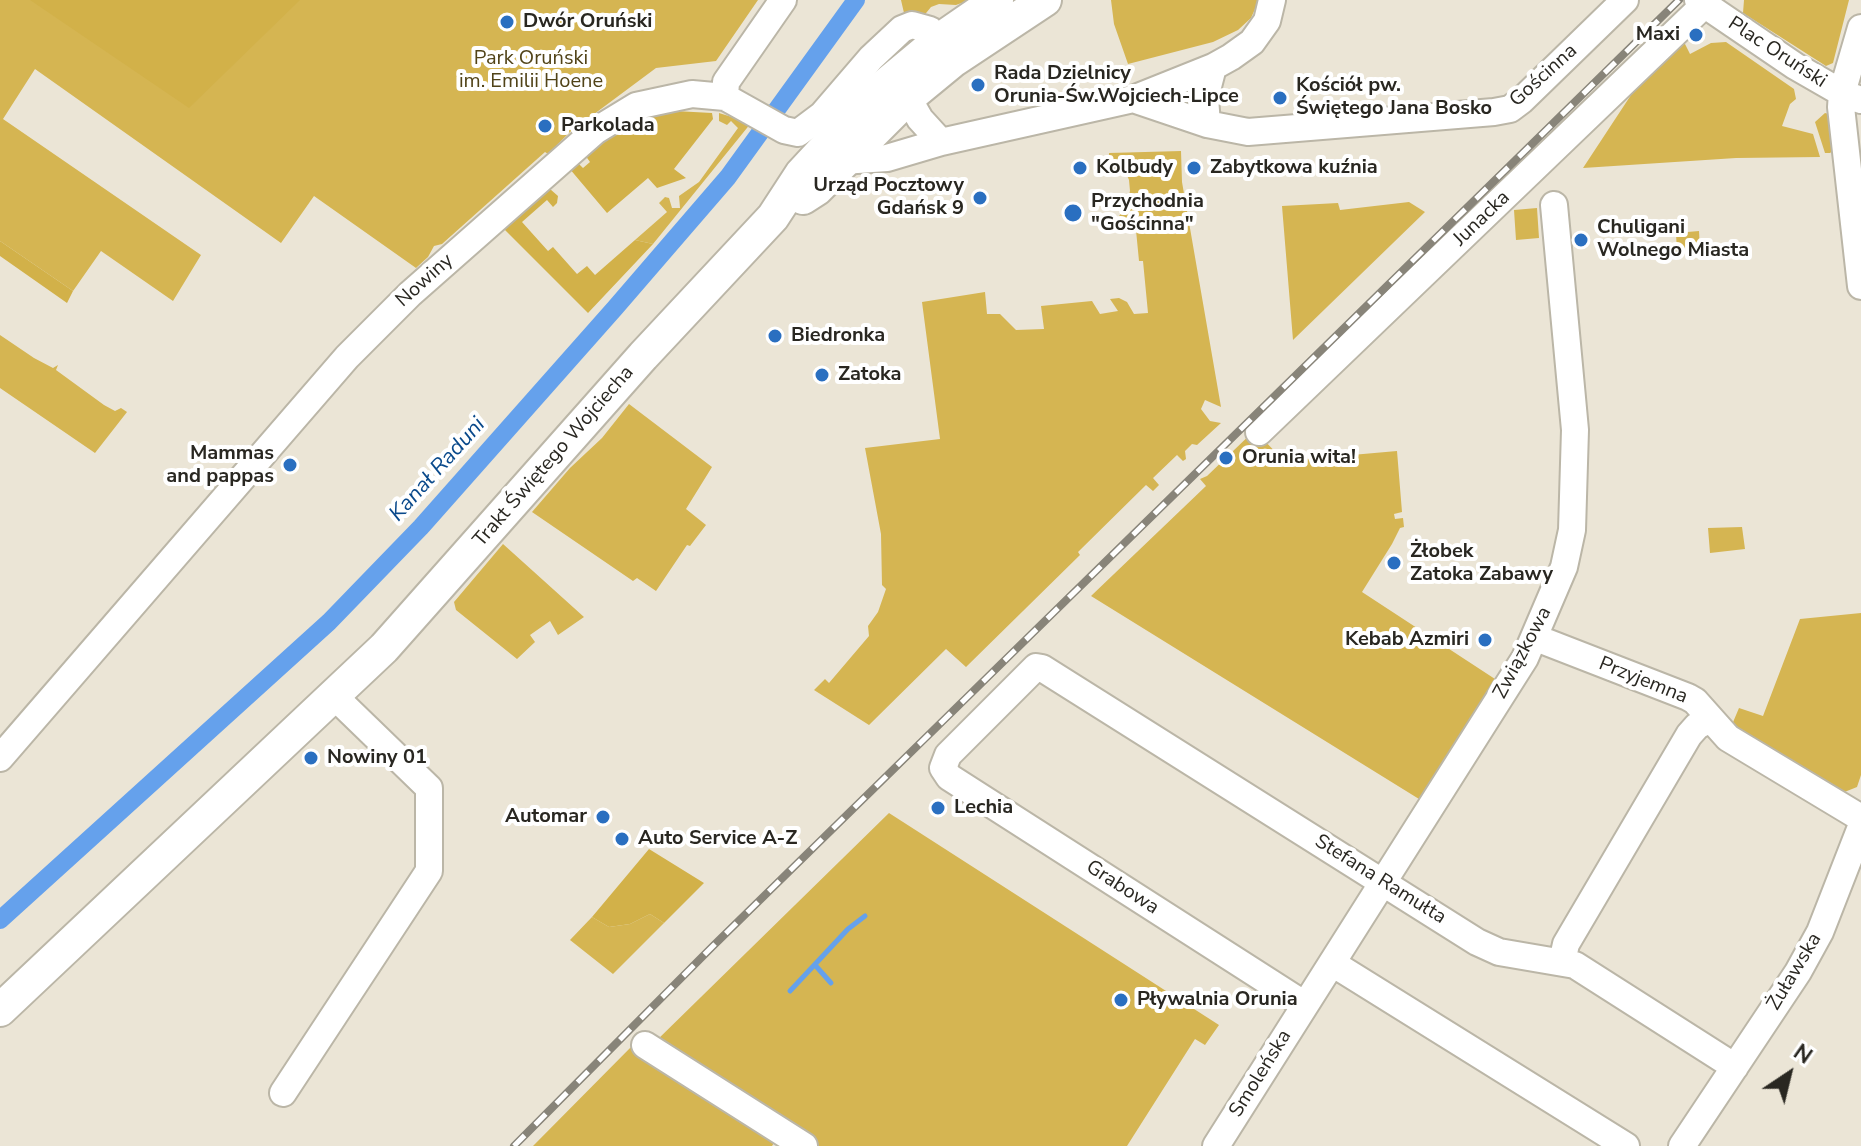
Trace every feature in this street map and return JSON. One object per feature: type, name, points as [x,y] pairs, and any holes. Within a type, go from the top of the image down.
[{"type":"main road","name":"Trakt Świętego Wojciecha","points":[[849,144],[908,98],[946,50],[997,0]]},
{"type":"main road","name":"Trakt Świętego Wojciecha","points":[[0,1010],[384,648],[643,356],[773,217],[817,189],[849,144],[879,90],[946,50],[1045,0]]},
{"type":"street","points":[[725,97],[726,82],[783,0]]},
{"type":"street","points":[[849,144],[887,158],[941,142],[1133,99],[1213,67],[1252,42],[1267,21],[1272,0]]},
{"type":"street","name":"Gościnna","points":[[1133,99],[1207,124],[1248,132],[1510,109],[1625,0]]},
{"type":"street","name":"Plac Oruński","points":[[1701,2],[1795,66],[1851,96],[1861,28]]},
{"type":"street","name":"Junacka","points":[[1259,432],[1701,2]]},
{"type":"street","name":"Nowiny","points":[[0,758],[347,357],[410,294],[575,146],[636,106],[678,96],[725,97],[784,130],[798,133],[807,129],[871,58],[902,29],[912,25],[922,26],[946,50]]},
{"type":"street","points":[[1207,124],[1205,98],[1213,67]]},
{"type":"street","points":[[1851,96],[1846,158],[1861,286]]},
{"type":"street","points":[[908,98],[920,119],[941,142]]},
{"type":"street","name":"Związkowa","points":[[1385,882],[1536,638],[1564,567],[1574,507],[1575,430],[1554,205]]},
{"type":"street","name":"Przyjemna","points":[[1536,638],[1688,697],[1728,738],[1861,818]]},
{"type":"street","name":"Stefana Ramułta","points":[[943,768],[948,755],[1036,667],[1042,668],[1487,948],[1575,965],[1735,1067]]},
{"type":"street","points":[[283,1093],[429,871],[429,788],[334,696]]},
{"type":"street","points":[[1562,962],[1566,944],[1689,735],[1710,719]]},
{"type":"street","name":"Grabowa","points":[[943,768],[949,777],[1305,1005]]},
{"type":"street","name":"Żuławska","points":[[1682,1146],[1798,972],[1820,932],[1861,827]]},
{"type":"street","name":"Smoleńska","points":[[1216,1146],[1385,882]]},
{"type":"street","points":[[1332,963],[1626,1146]]},
{"type":"street","points":[[645,1045],[804,1146]]},
{"type":"green space","name":"Park Oruński im. Emilii Hoene","points":[[0,0],[758,0],[716,61],[656,68],[570,132],[548,154],[545,152],[442,244],[434,246],[416,268],[314,196],[281,243],[35,69],[3,119],[201,255],[173,301],[101,251],[73,291],[0,241]]},
{"type":"green space","points":[[901,0],[970,0],[956,5],[931,7],[922,18],[904,13]]},
{"type":"green space","points":[[1111,0],[1259,0],[1251,18],[1238,30],[1213,42],[1128,64],[1114,24]]},
{"type":"green space","points":[[1744,0],[1849,0],[1833,63],[1826,66],[1743,13]]},
{"type":"green space","points":[[1680,34],[1690,54],[1711,43],[1726,42],[1794,89],[1796,99],[1790,104],[1782,126],[1813,134],[1820,157],[1736,158],[1583,168],[1631,95],[1626,84]]},
{"type":"green space","points":[[719,113],[751,123],[653,244],[635,240],[667,212],[659,203],[665,197],[669,198],[672,208],[680,208],[679,196],[699,182],[738,128],[731,121],[727,125],[719,121]]},
{"type":"green space","points":[[1825,113],[1829,114],[1835,149],[1830,153],[1825,153],[1815,122]]},
{"type":"green space","points":[[1181,151],[1182,182],[1221,407],[1205,400],[1201,409],[1210,421],[1221,423],[1197,445],[1192,444],[1185,451],[1186,459],[1183,461],[1177,455],[1153,478],[1159,485],[1153,491],[1146,485],[966,667],[946,649],[869,725],[814,690],[825,679],[829,683],[869,636],[868,626],[878,612],[886,589],[882,585],[881,534],[865,448],[940,439],[922,302],[985,292],[987,314],[1000,314],[1016,330],[1044,329],[1041,306],[1092,301],[1100,314],[1118,311],[1110,299],[1119,298],[1127,302],[1134,314],[1148,313],[1135,220],[1116,220],[1126,207],[1129,180],[1123,166],[1109,158],[1109,153]]},
{"type":"green space","points":[[1409,202],[1425,212],[1293,340],[1282,206],[1338,203],[1340,210]]},
{"type":"green space","points":[[1537,208],[1539,238],[1516,240],[1514,210]]},
{"type":"green space","points":[[1699,231],[1700,250],[1677,252],[1676,233]]},
{"type":"green space","points":[[0,335],[53,368],[58,365],[56,370],[104,405],[115,411],[121,408],[127,412],[95,453],[0,388]]},
{"type":"green space","points":[[629,404],[712,467],[686,509],[706,525],[690,546],[687,545],[656,591],[637,578],[633,581],[532,512],[570,468],[602,438]]},
{"type":"green space","points":[[1257,428],[1262,438],[1284,461],[1397,451],[1402,512],[1394,514],[1395,519],[1403,518],[1404,527],[1400,528],[1362,592],[1495,679],[1419,799],[1091,596],[1206,486],[1200,479],[1207,476]]},
{"type":"green space","points":[[1742,527],[1745,549],[1710,553],[1708,528]]},
{"type":"green space","points":[[503,544],[584,617],[558,635],[550,621],[530,635],[535,642],[517,659],[456,610],[454,602]]},
{"type":"green space","points":[[1861,613],[1861,775],[1857,787],[1842,793],[1731,727],[1739,708],[1763,716],[1800,619]]},
{"type":"green space","points":[[889,813],[1219,1025],[1205,1045],[1195,1039],[1127,1146],[816,1146],[654,1043]]},
{"type":"green space","points":[[650,914],[664,923],[613,974],[570,940],[592,917],[609,927],[630,924]]},
{"type":"green space","points":[[633,1045],[778,1137],[772,1146],[533,1146]]},
{"type":"shaded area","points":[[30,0],[300,0],[189,108]]},
{"type":"shaded area","points":[[675,111],[712,113],[713,119],[674,169],[686,178],[657,188],[648,178],[607,213],[569,168],[577,162],[583,168],[590,162],[585,155],[618,130],[640,119]]},
{"type":"shaded area","points":[[550,189],[558,196],[557,203],[553,207],[547,200],[522,222],[548,251],[553,247],[577,274],[587,266],[595,275],[635,240],[653,244],[588,313],[503,228]]},
{"type":"shaded area","points":[[0,241],[73,291],[67,303],[0,256]]},
{"type":"shaded area","points":[[649,849],[704,883],[664,923],[650,914],[630,924],[609,927],[592,917]]},
{"type":"waterway","name":"Kanał Raduni","points":[[0,920],[329,622],[421,527],[728,177],[856,0]]},
{"type":"waterway","points":[[790,991],[848,929],[865,916]]},
{"type":"waterway","points":[[815,965],[831,983]]},
{"type":"railway","points":[[514,1146],[713,946],[1679,0]]},
{"type":"place","name":"Dwór Oruński","points":[[507,22]]},
{"type":"place","name":"Maxi","points":[[1696,35]]},
{"type":"place","name":"Rada Dzielnicy Orunia-Św.Wojciech-Lipce","points":[[978,85]]},
{"type":"place","name":"Kościół pw. Świętego Jana Bosko","points":[[1280,98]]},
{"type":"place","name":"Parkolada","points":[[545,126]]},
{"type":"place","name":"Kolbudy","points":[[1080,168]]},
{"type":"place","name":"Zabytkowa kuźnia","points":[[1194,168]]},
{"type":"place","name":"Urząd Pocztowy Gdańsk 9","points":[[980,198]]},
{"type":"place","name":"Przychodnia \"Gościnna\"","points":[[1073,213]]},
{"type":"place","name":"Chuligani Wolnego Miasta","points":[[1581,240]]},
{"type":"place","name":"Biedronka","points":[[775,336]]},
{"type":"place","name":"Zatoka","points":[[822,375]]},
{"type":"place","name":"Orunia wita!","points":[[1226,458]]},
{"type":"place","name":"Mammas and pappas","points":[[290,465]]},
{"type":"place","name":"Żłobek Zatoka Zabawy","points":[[1394,563]]},
{"type":"place","name":"Kebab Azmiri","points":[[1485,640]]},
{"type":"place","name":"Nowiny 01","points":[[311,758]]},
{"type":"place","name":"Lechia","points":[[938,808]]},
{"type":"place","name":"Automar","points":[[603,817]]},
{"type":"place","name":"Auto Service A-Z","points":[[622,839]]},
{"type":"place","name":"Pływalnia Orunia","points":[[1121,1000]]}]
